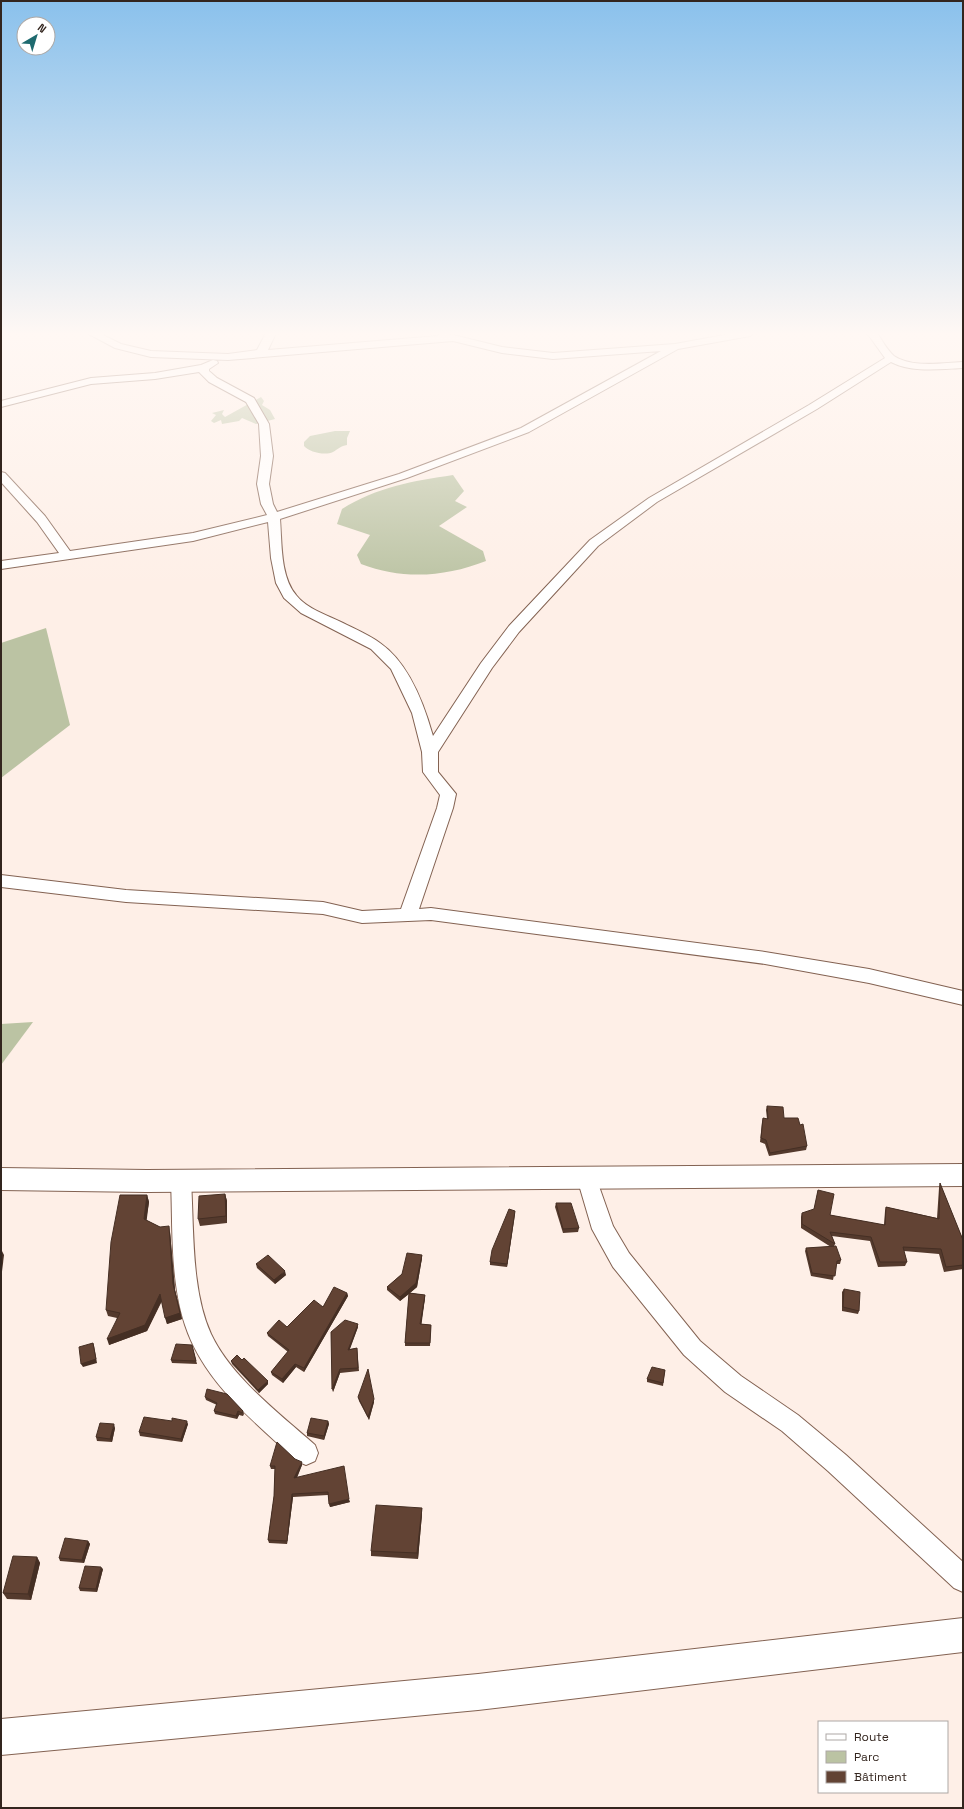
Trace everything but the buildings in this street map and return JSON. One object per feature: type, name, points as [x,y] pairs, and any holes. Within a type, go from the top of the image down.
[{"type":"street","points":[[260,417],[264,424],[267,456],[263,484],[267,504],[274,517],[277,558],[282,583],[291,598],[306,610],[376,646],[397,666],[419,713],[430,752],[428,766],[430,775],[448,794],[446,808],[408,915]]},
{"type":"street","points":[[1,565],[193,537],[274,517],[403,476],[524,430],[547,417]]},
{"type":"street","points":[[430,752],[486,666],[514,629],[543,596],[594,544],[653,500],[795,417]]},
{"type":"street","points":[[1,475],[41,519],[67,556]]},
{"type":"street","points":[[1,881],[126,896],[323,908],[362,917],[432,914],[765,958],[869,976],[963,998]]},
{"type":"street","points":[[1,1179],[181,1181],[963,1175]]},
{"type":"street","points":[[587,1178],[602,1229],[621,1260],[646,1288],[692,1348],[734,1384],[790,1424],[836,1463],[963,1579]]},
{"type":"street","points":[[181,1181],[189,1299],[203,1342],[227,1377],[306,1453]]},
{"type":"street","points":[[1,1737],[478,1692],[963,1635]]},
{"type":"green space","points":[[214,417],[274,417],[275,419],[256,424],[242,418],[239,421],[222,424],[221,420],[214,423],[211,421]]},
{"type":"green space","points":[[335,431],[350,431],[347,438],[347,445],[326,454],[313,452],[304,446],[304,442],[310,436]]},
{"type":"green space","points":[[453,475],[464,491],[455,501],[467,507],[439,526],[483,551],[486,561],[455,570],[424,574],[392,573],[361,564],[357,555],[370,535],[337,524],[342,509],[355,501],[382,490]]},
{"type":"green space","points":[[46,628],[70,725],[1,778],[1,643]]},
{"type":"green space","points":[[33,1022],[1,1065],[1,1024]]}]
